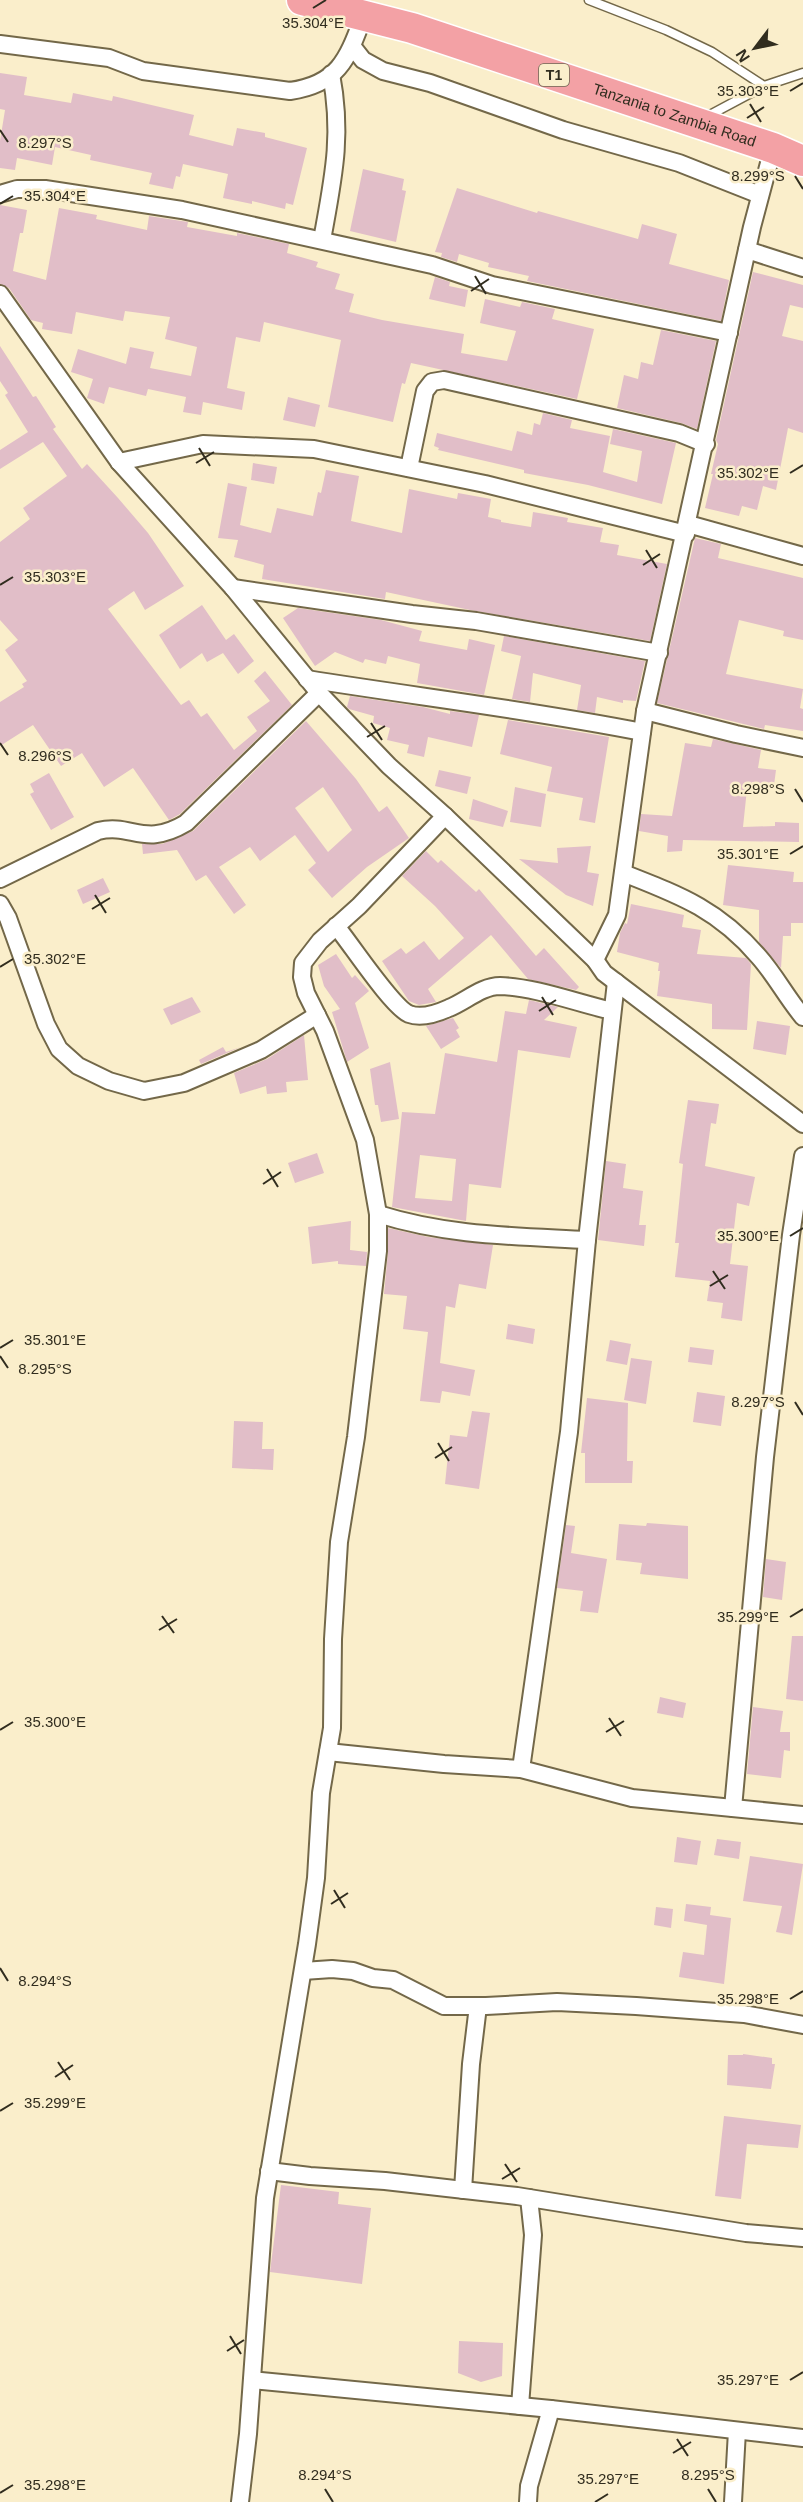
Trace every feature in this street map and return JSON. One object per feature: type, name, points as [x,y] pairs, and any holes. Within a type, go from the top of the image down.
[{"type":"highway","name":"Tanzania to Zambia Road","points":[[319,2],[412,28],[773,148],[803,161]]},
{"type":"street","points":[[0,44],[109,58],[143,71],[290,91],[307,89],[339,69],[347,58],[364,15]]},
{"type":"street","points":[[352,46],[363,60],[383,71],[453,90],[563,130],[679,163],[760,195]]},
{"type":"street","points":[[322,240],[337,158],[336,101],[331,74]]},
{"type":"street","points":[[595,960],[617,915],[645,711],[706,444],[747,250],[773,148]]},
{"type":"street","points":[[0,194],[17,189],[45,189],[182,210],[432,265],[492,285],[729,333]]},
{"type":"street","points":[[747,250],[803,268]]},
{"type":"street","points":[[0,294],[119,462],[233,588],[319,693],[389,766],[445,816],[595,960],[604,973],[803,1124]]},
{"type":"street","points":[[409,468],[425,391],[432,382],[444,380],[678,433],[706,444]]},
{"type":"street","points":[[119,462],[203,444],[314,449],[803,556]]},
{"type":"street","points":[[233,588],[477,621],[659,653]]},
{"type":"street","points":[[307,679],[562,716],[642,732]]},
{"type":"street","points":[[0,879],[98,831],[111,828],[139,835],[171,832],[186,823],[319,693]]},
{"type":"street","points":[[645,711],[803,748]]},
{"type":"street","points":[[240,2502],[252,2380],[265,2198],[316,1878],[321,1793],[332,1728],[333,1640],[339,1542],[356,1437],[378,1251],[378,1214],[365,1140],[349,1091],[302,977],[303,963],[320,941],[359,906],[445,816]]},
{"type":"street","points":[[622,873],[672,893],[726,922],[760,958],[803,1017]]},
{"type":"street","points":[[0,904],[8,918],[46,1024],[59,1049],[78,1066],[109,1081],[144,1091],[184,1083],[261,1050],[317,1015]]},
{"type":"street","points":[[336,926],[392,1001],[408,1014],[422,1016],[449,1008],[485,989],[499,986],[536,992],[612,1011]]},
{"type":"street","points":[[521,1769],[569,1432],[587,1240],[616,981]]},
{"type":"street","points":[[733,1808],[765,1457],[791,1235],[803,1156]]},
{"type":"street","points":[[378,1214],[414,1225],[456,1232],[587,1240]]},
{"type":"street","points":[[328,1752],[521,1769],[632,1798],[803,1815]]},
{"type":"street","points":[[303,1971],[353,1971],[373,1978],[393,1980],[444,2006],[557,2002],[636,2006],[744,2014],[803,2025]]},
{"type":"street","points":[[463,2190],[471,2064],[478,2006]]},
{"type":"street","points":[[269,2171],[529,2198],[746,2233],[803,2238]]},
{"type":"street","points":[[520,2406],[533,2235],[529,2198]]},
{"type":"street","points":[[252,2380],[551,2409],[803,2438]]},
{"type":"street","points":[[528,2502],[529,2486],[551,2409]]},
{"type":"street","points":[[733,2502],[737,2430]]},
{"type":"lane","points":[[589,0],[666,30],[712,52],[764,86]]},
{"type":"lane","points":[[697,123],[764,86],[803,73]]},
{"type":"building","points":[[0,73],[27,77],[24,95],[71,103],[73,93],[112,101],[113,96],[194,115],[189,135],[233,146],[237,128],[265,133],[265,137],[307,148],[293,205],[286,203],[285,209],[252,201],[252,204],[223,198],[228,174],[183,164],[180,177],[176,176],[173,189],[149,184],[152,173],[90,160],[91,155],[55,147],[52,165],[17,158],[15,170],[0,168],[0,141],[5,110],[0,109]]},
{"type":"building","points":[[363,169],[404,179],[402,190],[406,191],[396,242],[350,231]]},
{"type":"building","points":[[457,188],[537,213],[538,211],[638,239],[642,224],[677,234],[669,264],[729,280],[721,321],[527,281],[529,276],[488,267],[489,263],[459,254],[457,262],[441,257],[442,253],[435,252]]},
{"type":"building","points":[[0,205],[27,210],[13,271],[46,280],[59,208],[97,215],[96,219],[147,230],[149,216],[188,222],[187,227],[237,236],[237,233],[289,244],[287,253],[318,262],[316,267],[340,274],[335,289],[354,294],[349,312],[464,334],[461,353],[507,361],[516,331],[480,323],[485,299],[520,307],[522,302],[555,309],[552,319],[594,329],[577,399],[411,363],[405,384],[402,383],[393,422],[328,407],[341,340],[264,322],[260,342],[236,337],[227,388],[245,392],[242,410],[203,402],[201,415],[183,412],[186,397],[148,389],[146,396],[109,387],[104,404],[87,398],[93,379],[71,372],[78,349],[126,364],[130,347],[154,352],[150,368],[191,376],[197,347],[165,339],[170,317],[125,311],[123,321],[76,312],[72,334],[42,329],[43,323],[31,320],[9,288],[0,284]]},
{"type":"building","points":[[753,272],[803,285],[803,308],[790,305],[782,336],[803,341],[803,433],[788,428],[776,490],[763,486],[757,510],[742,506],[739,516],[705,508],[718,444],[716,440]]},
{"type":"building","points":[[435,277],[450,282],[449,286],[468,290],[465,307],[429,299]]},
{"type":"building","points":[[661,330],[716,341],[697,429],[617,408],[624,375],[638,379],[641,362],[653,365]]},
{"type":"building","points":[[0,346],[33,397],[36,396],[56,427],[53,429],[82,469],[87,464],[118,498],[148,533],[184,586],[145,610],[134,591],[108,609],[181,705],[189,700],[201,717],[207,713],[234,750],[257,731],[247,717],[270,701],[254,681],[265,671],[292,705],[180,814],[169,820],[133,768],[104,787],[82,753],[61,766],[33,725],[0,746],[0,702],[24,687],[22,684],[27,681],[5,650],[18,640],[0,620],[0,542],[30,519],[23,508],[67,476],[43,442],[0,469],[0,450],[28,432],[5,395],[8,393],[0,381]]},
{"type":"building","points":[[288,397],[320,405],[315,427],[283,420]]},
{"type":"building","points":[[543,413],[572,420],[570,428],[610,436],[603,472],[637,482],[642,451],[610,444],[613,429],[676,443],[662,504],[588,485],[524,473],[524,470],[438,450],[439,448],[434,446],[437,433],[512,451],[517,431],[532,435],[534,423],[540,425]]},
{"type":"building","points":[[253,463],[277,467],[274,484],[251,480]]},
{"type":"building","points":[[326,470],[359,476],[351,521],[402,533],[409,489],[457,499],[458,493],[491,499],[488,517],[501,520],[501,522],[531,527],[533,512],[568,518],[567,522],[603,528],[600,542],[619,545],[617,555],[667,564],[650,641],[470,610],[386,592],[385,599],[262,579],[264,565],[234,557],[238,540],[218,538],[228,483],[247,487],[240,525],[271,533],[277,508],[313,516]]},
{"type":"building","points":[[695,538],[721,544],[718,558],[803,578],[803,640],[783,636],[784,631],[739,620],[726,674],[803,689],[800,708],[803,709],[803,731],[765,725],[764,729],[657,703]]},
{"type":"building","points":[[202,605],[226,640],[234,634],[254,661],[238,674],[223,653],[207,662],[202,653],[180,669],[159,635]]},
{"type":"building","points":[[298,608],[381,620],[422,631],[419,641],[467,650],[469,639],[495,645],[484,695],[417,683],[420,664],[388,656],[386,664],[365,659],[363,663],[335,652],[315,666],[283,618]]},
{"type":"building","points":[[504,636],[645,661],[636,701],[623,700],[623,703],[597,697],[595,713],[577,710],[581,685],[533,673],[530,702],[512,699],[521,656],[501,651]]},
{"type":"building","points":[[350,696],[423,707],[450,714],[450,711],[479,715],[472,747],[428,737],[424,757],[407,753],[409,745],[387,740],[390,728],[373,723],[374,716],[347,707]]},
{"type":"building","points":[[508,720],[609,737],[595,823],[579,820],[583,798],[547,791],[552,767],[500,754]]},
{"type":"building","points":[[306,721],[356,779],[379,812],[387,806],[409,838],[367,867],[332,898],[308,870],[316,863],[295,835],[260,861],[250,847],[219,867],[246,905],[234,914],[206,875],[196,881],[177,850],[143,854],[142,844],[162,844],[193,831]],"holes":[[[323,787],[352,830],[328,852],[295,808]]]},
{"type":"building","points":[[713,739],[761,750],[758,768],[776,770],[774,785],[752,782],[752,789],[747,789],[743,827],[775,826],[775,822],[799,823],[799,842],[683,840],[682,851],[667,852],[668,836],[639,831],[641,814],[672,816],[685,743],[711,747]]},
{"type":"building","points":[[439,770],[471,777],[467,794],[435,786]]},
{"type":"building","points":[[49,773],[74,817],[51,830],[30,794],[34,792],[30,784]]},
{"type":"building","points":[[515,787],[546,794],[541,827],[510,822]]},
{"type":"building","points":[[473,799],[508,811],[503,827],[469,819]]},
{"type":"building","points":[[591,846],[587,872],[599,874],[593,906],[566,895],[519,859],[558,863],[557,848]]},
{"type":"building","points":[[426,851],[438,863],[441,860],[476,892],[479,889],[536,956],[544,948],[579,987],[576,990],[528,979],[491,935],[428,989],[436,1002],[419,1005],[409,1001],[382,961],[401,948],[406,954],[424,941],[439,960],[464,938],[435,906],[402,876]]},
{"type":"building","points":[[728,865],[794,872],[793,882],[803,882],[803,923],[791,923],[791,936],[783,936],[781,968],[759,942],[759,910],[723,905]]},
{"type":"building","points":[[103,878],[110,892],[83,904],[77,890]]},
{"type":"building","points":[[631,904],[684,915],[682,927],[701,930],[697,954],[746,958],[751,964],[747,1030],[712,1029],[712,1004],[657,996],[659,963],[617,952],[620,933],[625,923],[627,924]]},
{"type":"building","points":[[336,954],[352,978],[355,975],[369,991],[355,1003],[369,1048],[347,1062],[332,1012],[340,1009],[324,986],[318,965]]},
{"type":"building","points":[[192,997],[201,1012],[171,1025],[163,1009]]},
{"type":"building","points":[[529,1000],[558,1007],[544,1020],[577,1027],[570,1058],[518,1050],[501,1188],[469,1184],[466,1221],[392,1207],[402,1112],[435,1114],[445,1053],[497,1062],[505,1011],[526,1014]],"holes":[[[420,1155],[456,1159],[452,1201],[415,1198]]]},
{"type":"building","points":[[453,1018],[459,1028],[456,1030],[460,1037],[441,1049],[426,1026]]},
{"type":"building","points":[[757,1021],[790,1026],[786,1055],[753,1049]]},
{"type":"building","points":[[304,1035],[308,1080],[286,1082],[287,1092],[267,1094],[266,1086],[240,1094],[234,1073],[267,1059]]},
{"type":"building","points":[[223,1047],[226,1052],[241,1047],[201,1064],[199,1060]]},
{"type":"building","points":[[390,1062],[399,1119],[381,1122],[378,1105],[375,1105],[370,1069]]},
{"type":"building","points":[[688,1100],[719,1104],[716,1124],[711,1123],[705,1166],[755,1177],[749,1206],[737,1203],[730,1264],[748,1266],[742,1321],[721,1318],[723,1303],[707,1301],[710,1281],[675,1277],[679,1243],[675,1243],[683,1164],[679,1163]]},
{"type":"building","points":[[317,1153],[324,1173],[295,1183],[288,1163]]},
{"type":"building","points":[[606,1161],[626,1164],[623,1188],[643,1191],[639,1225],[646,1225],[644,1246],[598,1240]]},
{"type":"building","points":[[351,1221],[350,1250],[367,1252],[366,1266],[338,1264],[338,1261],[312,1264],[308,1227]]},
{"type":"building","points":[[388,1228],[428,1237],[493,1245],[486,1289],[459,1284],[455,1308],[446,1306],[440,1363],[475,1370],[470,1396],[442,1391],[440,1403],[420,1401],[428,1332],[403,1329],[407,1296],[384,1294]]},
{"type":"building","points":[[508,1324],[535,1329],[533,1344],[506,1339]]},
{"type":"building","points":[[610,1340],[631,1344],[627,1365],[606,1361]]},
{"type":"building","points":[[690,1347],[714,1350],[712,1365],[688,1362]]},
{"type":"building","points":[[631,1358],[652,1361],[646,1404],[624,1400]]},
{"type":"building","points":[[697,1392],[725,1396],[721,1426],[693,1422]]},
{"type":"building","points":[[587,1398],[628,1403],[627,1461],[633,1461],[632,1483],[585,1483],[585,1453],[581,1453]]},
{"type":"building","points":[[472,1411],[490,1413],[479,1489],[445,1484],[450,1435],[467,1437]]},
{"type":"building","points":[[234,1421],[263,1422],[262,1449],[274,1449],[273,1470],[232,1468]]},
{"type":"building","points":[[647,1523],[688,1526],[688,1579],[640,1574],[642,1563],[616,1560],[619,1524],[646,1526]]},
{"type":"building","points":[[566,1525],[575,1526],[571,1553],[607,1559],[598,1613],[580,1611],[583,1591],[557,1588]]},
{"type":"building","points":[[766,1559],[786,1562],[782,1600],[763,1597]]},
{"type":"building","points":[[792,1636],[803,1636],[803,1701],[786,1699]]},
{"type":"building","points":[[660,1697],[686,1703],[683,1718],[657,1713]]},
{"type":"building","points":[[753,1707],[783,1711],[780,1732],[790,1732],[790,1751],[784,1750],[781,1778],[747,1774]]},
{"type":"building","points":[[677,1837],[701,1841],[697,1865],[674,1862]]},
{"type":"building","points":[[717,1839],[741,1842],[739,1859],[714,1855]]},
{"type":"building","points":[[750,1856],[803,1864],[792,1935],[776,1932],[782,1906],[743,1901]]},
{"type":"building","points":[[686,1904],[711,1907],[710,1915],[731,1918],[724,1984],[679,1977],[683,1952],[704,1955],[707,1925],[684,1921]]},
{"type":"building","points":[[656,1907],[673,1909],[671,1928],[654,1925]]},
{"type":"building","points":[[743,2054],[772,2058],[772,2064],[775,2064],[771,2089],[727,2085],[728,2055]]},
{"type":"building","points":[[724,2116],[801,2125],[798,2148],[747,2144],[741,2199],[715,2196]]},
{"type":"building","points":[[281,2185],[339,2192],[338,2204],[371,2208],[362,2284],[270,2272]]},
{"type":"building","points":[[459,2341],[503,2343],[502,2376],[481,2382],[458,2373]]}]
